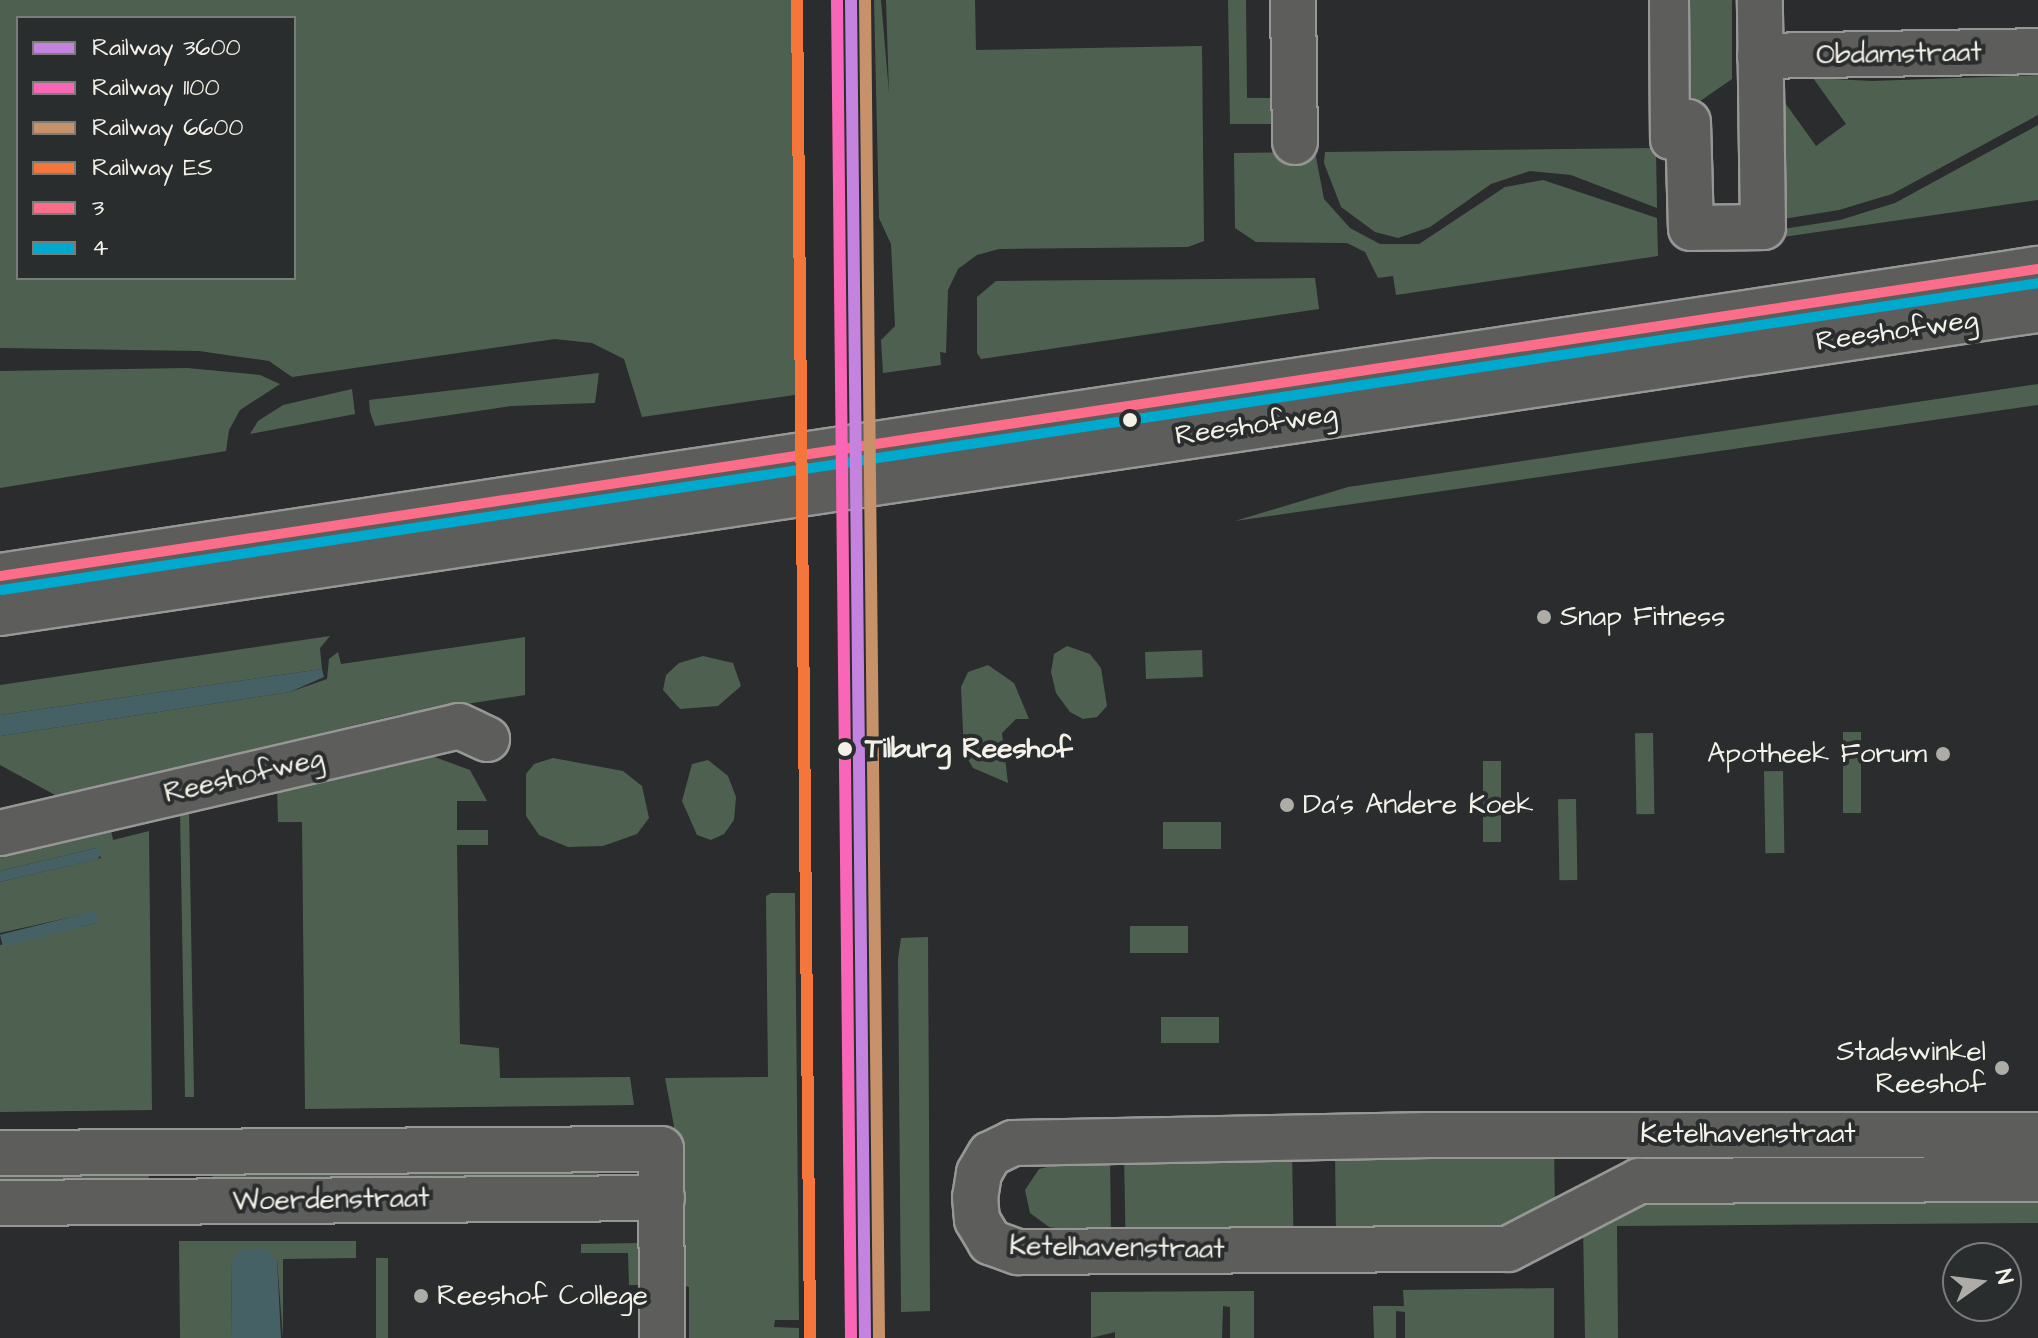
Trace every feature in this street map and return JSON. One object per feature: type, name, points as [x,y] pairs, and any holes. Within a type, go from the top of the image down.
[{"type":"street","points":[[1293,0],[1295,142]]},
{"type":"street","points":[[1669,0],[1679,131],[1691,228],[1763,227],[1760,0]]},
{"type":"street","name":"Obdamstraat","points":[[1760,56],[2038,51]]},
{"type":"street","name":"Reeshofweg","points":[[0,576],[2038,269]]},
{"type":"street","name":"Reeshofweg","points":[[0,613],[2038,310]]},
{"type":"street","name":"Reeshofweg","points":[[0,833],[459,726],[487,739]]},
{"type":"street","name":"Ketelhavenstraat","points":[[2038,1135],[1443,1135],[1013,1143],[990,1154],[979,1173],[975,1197],[977,1220],[990,1242],[1018,1252],[1508,1249],[1639,1181],[2038,1179]]},
{"type":"street","name":"Woerdenstraat","points":[[0,1153],[661,1149],[662,1198],[0,1203]]},
{"type":"street","points":[[662,1198],[662,1338]]},
{"type":"green space","points":[[0,0],[799,0],[801,394],[642,417],[624,359],[592,343],[555,339],[292,377],[269,361],[199,351],[0,348]]},
{"type":"green space","points":[[874,0],[881,0],[889,93],[886,0],[975,0],[976,50],[1202,46],[1204,241],[1188,247],[999,249],[977,255],[958,269],[948,290],[946,353],[940,352],[941,365],[883,373],[881,340],[895,326],[891,244],[879,218]]},
{"type":"green space","points":[[1228,0],[1246,0],[1247,98],[1277,98],[1278,124],[1230,124]]},
{"type":"green space","points":[[1682,0],[1732,0],[1732,79],[1683,113]]},
{"type":"green space","points":[[2038,75],[2038,115],[1892,194],[1839,210],[1783,219],[1783,100],[1816,146],[1846,124],[1813,78],[1872,81]]},
{"type":"green space","points":[[2038,125],[2038,200],[1783,237],[1783,229],[1840,220],[1895,203]]},
{"type":"green space","points":[[1656,148],[1657,208],[1571,175],[1530,171],[1491,184],[1430,227],[1398,238],[1375,232],[1341,207],[1324,163],[1325,152]]},
{"type":"green space","points":[[1315,152],[1324,199],[1350,228],[1380,244],[1419,244],[1505,187],[1543,180],[1657,218],[1658,256],[1396,295],[1393,276],[1378,278],[1365,252],[1347,243],[1256,242],[1235,228],[1234,153]]},
{"type":"green space","points":[[1315,278],[1319,309],[981,359],[977,353],[977,297],[996,281]]},
{"type":"green space","points":[[187,368],[260,375],[280,384],[240,410],[229,430],[226,451],[0,488],[0,371]]},
{"type":"green space","points":[[599,373],[595,403],[511,406],[375,426],[370,412],[369,400]]},
{"type":"green space","points":[[2038,384],[2038,405],[1235,521],[1348,487]]},
{"type":"green space","points":[[352,389],[355,414],[250,434],[258,421],[283,405]]},
{"type":"green space","points":[[330,636],[320,648],[322,669],[0,715],[0,685]]},
{"type":"green space","points":[[525,637],[525,695],[402,714],[57,796],[0,765],[0,736],[290,692],[327,679],[329,659],[338,652],[341,664]]},
{"type":"green space","points":[[1067,646],[1090,654],[1101,668],[1107,706],[1097,717],[1083,719],[1070,712],[1056,693],[1051,672],[1054,654]]},
{"type":"green space","points":[[1202,650],[1203,677],[1146,679],[1145,652]]},
{"type":"green space","points":[[703,656],[733,663],[741,686],[718,706],[680,709],[663,690],[666,675],[679,663]]},
{"type":"green space","points":[[988,665],[1014,683],[1029,719],[1016,719],[1002,733],[1008,783],[973,768],[964,753],[961,687],[968,672]]},
{"type":"green space","points":[[1843,732],[1861,732],[1861,813],[1843,813]]},
{"type":"green space","points":[[1635,733],[1653,733],[1654,814],[1636,814]]},
{"type":"green space","points":[[432,756],[470,770],[487,801],[457,801],[457,830],[488,830],[488,845],[457,845],[460,1044],[499,1048],[500,1078],[630,1077],[634,1105],[305,1109],[302,822],[278,822],[277,789]]},
{"type":"green space","points":[[553,758],[623,771],[642,786],[649,818],[637,834],[603,846],[568,847],[539,835],[526,816],[526,774],[534,764]]},
{"type":"green space","points":[[708,760],[728,776],[736,797],[734,820],[724,834],[711,840],[697,835],[682,801],[692,764]]},
{"type":"green space","points":[[1483,761],[1501,761],[1501,842],[1483,842]]},
{"type":"green space","points":[[1764,771],[1783,771],[1784,853],[1765,853]]},
{"type":"green space","points":[[1558,799],[1576,799],[1577,880],[1559,880]]},
{"type":"green space","points":[[180,810],[189,810],[194,1097],[185,1097]]},
{"type":"green space","points":[[1163,822],[1221,822],[1221,849],[1163,849]]},
{"type":"green space","points":[[111,830],[113,840],[149,831],[152,1110],[0,1112],[0,945],[97,923],[94,912],[0,933],[0,882],[101,858],[96,848],[0,871],[0,856]]},
{"type":"green space","points":[[771,893],[795,893],[799,1320],[775,1320],[774,1327],[799,1328],[799,1338],[689,1338],[689,1287],[676,1283],[674,1126],[665,1078],[768,1077],[766,896]]},
{"type":"green space","points":[[1130,926],[1188,926],[1188,953],[1130,953]]},
{"type":"green space","points":[[928,937],[930,1311],[901,1312],[898,959],[901,938]]},
{"type":"green space","points":[[1161,1017],[1219,1017],[1219,1043],[1161,1043]]},
{"type":"green space","points":[[1554,1146],[1555,1208],[1509,1230],[1336,1237],[1335,1149]]},
{"type":"green space","points":[[1292,1149],[1294,1237],[1126,1240],[1124,1152]]},
{"type":"green space","points":[[1110,1152],[1111,1237],[1049,1227],[1030,1213],[1025,1190],[1039,1169]]},
{"type":"green space","points":[[0,1162],[149,1170],[149,1176],[148,1181],[0,1187]]},
{"type":"green space","points":[[600,1169],[596,1177],[214,1180],[212,1175],[212,1170]]},
{"type":"green space","points":[[2038,1190],[2038,1223],[1617,1226],[1618,1338],[1585,1338],[1583,1226],[1624,1202]]},
{"type":"green space","points":[[179,1241],[356,1241],[356,1258],[283,1259],[283,1338],[277,1260],[232,1262],[231,1338],[180,1338]]},
{"type":"green space","points":[[639,1243],[639,1285],[629,1285],[628,1253],[581,1253],[581,1244]]},
{"type":"green space","points":[[376,1258],[388,1258],[388,1338],[376,1338]]},
{"type":"green space","points":[[1554,1288],[1554,1338],[1405,1338],[1405,1312],[1396,1311],[1396,1338],[1374,1338],[1373,1306],[1404,1306],[1403,1290]]},
{"type":"green space","points":[[1254,1291],[1254,1338],[1230,1338],[1230,1307],[1223,1306],[1222,1338],[1115,1338],[1115,1332],[1091,1338],[1091,1292]]},
{"type":"water","points":[[322,669],[324,677],[290,692],[0,736],[0,715]]},
{"type":"water","points":[[96,848],[102,851],[98,859],[0,882],[0,871]]},
{"type":"water","points":[[95,911],[98,923],[3,946],[0,935]]},
{"type":"water","points":[[266,1249],[277,1260],[281,1338],[231,1338],[232,1261],[241,1250]]},
{"type":"rail line","name":"ES","points":[[797,0],[810,1338]]},
{"type":"rail line","name":"1100","points":[[837,0],[851,1338]]},
{"type":"rail line","name":"3600","points":[[851,0],[865,1338]]},
{"type":"rail line","name":"6600","points":[[865,0],[879,1338]]},
{"type":"transit line","name":"3","points":[[0,576],[2038,269]]},
{"type":"transit line","name":"4","points":[[2,590],[2038,283]]},
{"type":"place","name":"Snap Fitness","points":[[1544,617]]},
{"type":"place","name":"Tilburg Reeshof","points":[[845,749]]},
{"type":"place","name":"Apotheek Forum","points":[[1943,754]]},
{"type":"place","name":"Da's Andere Koek","points":[[1287,805]]},
{"type":"place","name":"Stadswinkel Reeshof","points":[[2002,1068]]},
{"type":"place","name":"Reeshof College","points":[[421,1296]]}]
